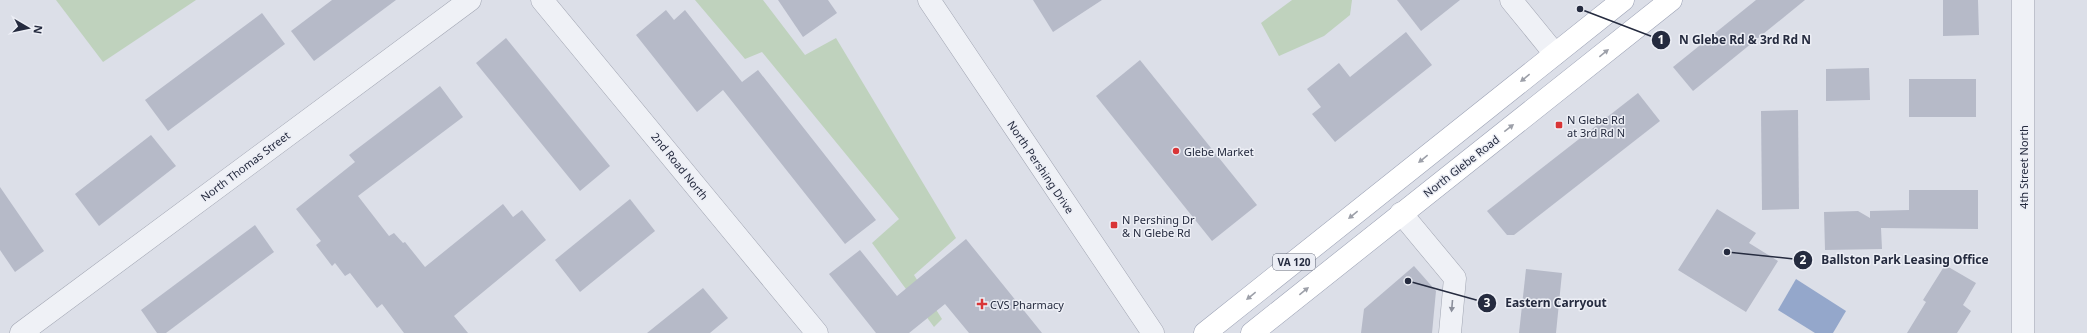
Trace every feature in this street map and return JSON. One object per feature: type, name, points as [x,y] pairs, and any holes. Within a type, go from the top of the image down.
[{"type":"main road","name":"VA 120","points":[[1205,333],[1623,0]]},
{"type":"main road","name":"North Glebe Road","points":[[1252,333],[1401,213],[1671,0]]},
{"type":"main road","points":[[1555,54],[1574,77]]},
{"type":"main road","points":[[1383,191],[1401,213]]},
{"type":"street","name":"North Thomas Street","points":[[21,333],[470,0]]},
{"type":"street","name":"2nd Road North","points":[[542,0],[817,333]]},
{"type":"street","name":"North Pershing Drive","points":[[928,0],[1153,333]]},
{"type":"street","points":[[1511,0],[1555,54]]},
{"type":"street","name":"4th Street North","points":[[2023,0],[2023,333]]},
{"type":"street","points":[[1401,213],[1455,278],[1450,333]]},
{"type":"green space","points":[[56,0],[196,0],[103,62]]},
{"type":"green space","points":[[695,0],[763,0],[805,55],[836,38],[956,238],[914,275],[942,319],[934,327],[872,243],[899,219],[762,52],[745,59]]},
{"type":"green space","points":[[1292,0],[1352,0],[1350,15],[1324,36],[1279,56],[1261,23]]},
{"type":"water","points":[[1796,279],[1846,311],[1833,333],[1815,333],[1778,310]]},
{"type":"building","points":[[332,0],[396,0],[314,61],[291,31]]},
{"type":"building","points":[[778,0],[828,0],[837,13],[803,37]]},
{"type":"building","points":[[1033,0],[1102,0],[1053,32]]},
{"type":"building","points":[[1397,0],[1460,0],[1421,31]]},
{"type":"building","points":[[1756,0],[1805,0],[1693,91],[1673,67]]},
{"type":"building","points":[[1943,0],[1978,0],[1979,35],[1943,36]]},
{"type":"building","points":[[666,10],[674,20],[685,10],[742,82],[758,70],[876,220],[845,244],[723,90],[697,112],[636,35]]},
{"type":"building","points":[[262,13],[285,44],[168,131],[145,100]]},
{"type":"building","points":[[1406,32],[1432,65],[1335,142],[1312,114],[1321,107],[1307,89],[1339,63],[1350,77]]},
{"type":"building","points":[[506,38],[610,166],[580,191],[476,63]]},
{"type":"building","name":"Glebe Market","points":[[1140,60],[1257,205],[1212,241],[1096,96]]},
{"type":"building","points":[[1869,68],[1870,100],[1826,101],[1826,69]]},
{"type":"building","points":[[1909,79],[1976,79],[1976,117],[1909,117]]},
{"type":"building","points":[[440,86],[463,117],[358,196],[389,236],[394,233],[403,243],[405,242],[425,267],[503,204],[513,217],[522,210],[546,240],[454,316],[468,333],[404,333],[382,304],[377,308],[350,273],[345,276],[335,263],[332,266],[316,245],[321,241],[296,209],[355,162],[349,155]]},
{"type":"building","points":[[1638,93],[1660,121],[1514,235],[1507,235],[1487,211]]},
{"type":"building","points":[[1798,110],[1799,209],[1762,210],[1761,111]]},
{"type":"building","points":[[151,135],[176,166],[99,226],[75,194]]},
{"type":"building","points":[[0,187],[44,251],[15,272],[0,250]]},
{"type":"building","points":[[1909,190],[1978,190],[1978,229],[1881,228],[1882,249],[1825,250],[1824,212],[1858,211],[1870,218],[1870,211],[1909,210]]},
{"type":"building","points":[[630,199],[655,231],[580,292],[555,260]]},
{"type":"building","points":[[1717,209],[1756,233],[1749,243],[1778,261],[1746,312],[1678,270]]},
{"type":"building","points":[[255,225],[274,252],[166,333],[157,333],[141,310]]},
{"type":"building","points":[[966,239],[1042,333],[969,333],[945,304],[909,333],[876,333],[829,274],[860,250],[897,296]]},
{"type":"building","points":[[1945,265],[1976,283],[1963,305],[1971,311],[1957,333],[1907,333],[1926,302],[1923,300]]},
{"type":"building","points":[[1414,266],[1436,291],[1432,333],[1361,333],[1364,309]]},
{"type":"building","points":[[1526,269],[1562,273],[1556,333],[1519,333]]},
{"type":"building","points":[[703,288],[728,318],[710,333],[647,333]]},
{"type":"place","name":"N Glebe Rd & 3rd Rd N","points":[[1580,9]]},
{"type":"place","name":"N Glebe Rd at 3rd Rd N","points":[[1559,125]]},
{"type":"place","name":"Glebe Market","points":[[1176,151]]},
{"type":"place","name":"N Pershing Dr & N Glebe Rd","points":[[1114,225]]},
{"type":"place","name":"Ballston Park Leasing Office","points":[[1727,252]]},
{"type":"place","name":"Eastern Carryout","points":[[1408,281]]},
{"type":"place","name":"CVS Pharmacy","points":[[982,304]]}]
